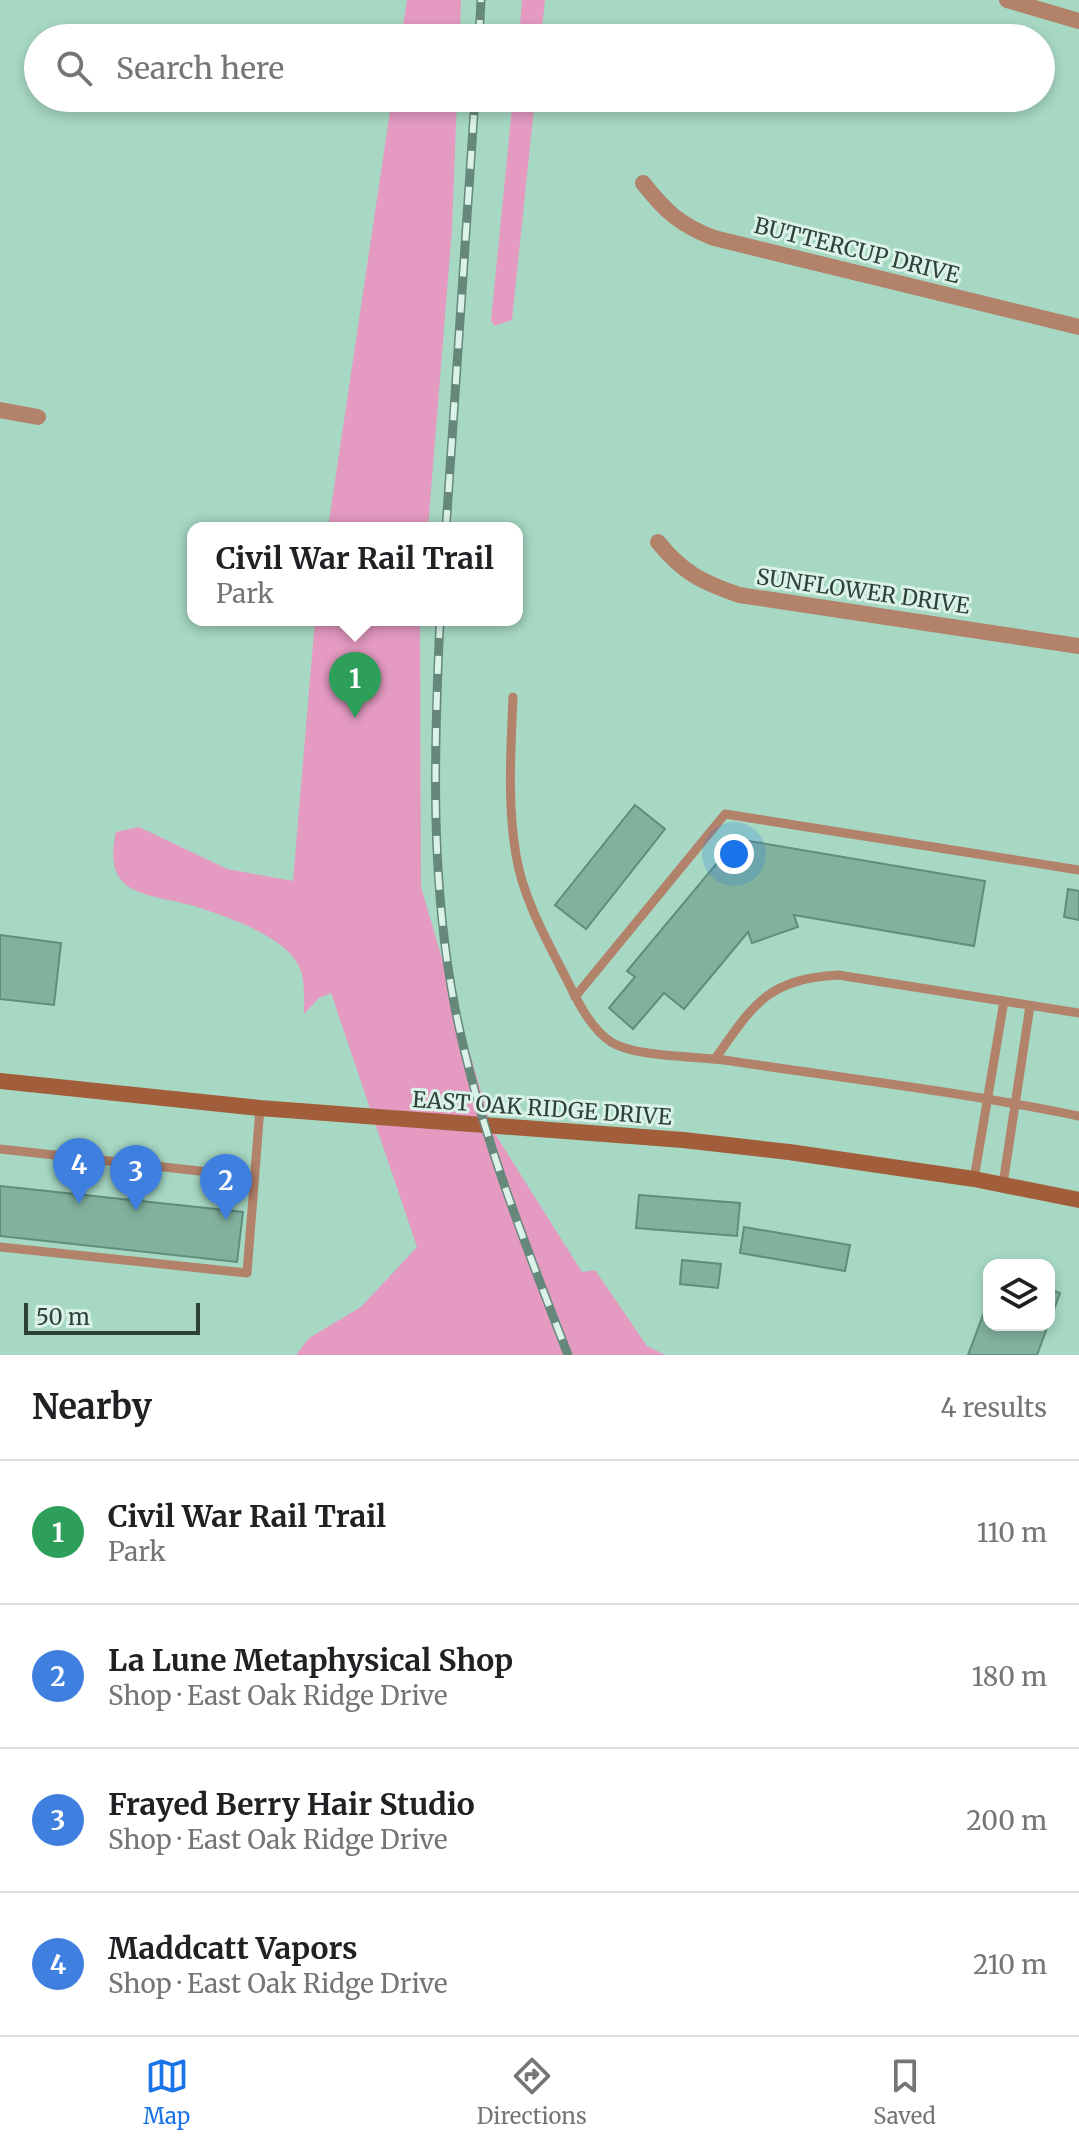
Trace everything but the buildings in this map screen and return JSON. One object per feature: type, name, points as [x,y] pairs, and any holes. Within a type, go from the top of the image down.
[{"type":"main road","name":"EAST OAK RIDGE DRIVE","points":[[0,1081],[260,1108],[683,1140],[974,1179],[1079,1200]]},
{"type":"street","points":[[1007,0],[1079,21]]},
{"type":"street","name":"BUTTERCUP DRIVE","points":[[643,183],[661,206],[686,228],[714,238],[1079,327]]},
{"type":"street","points":[[0,410],[38,417]]},
{"type":"street","name":"SUNFLOWER DRIVE","points":[[658,542],[677,565],[704,583],[739,595],[1079,646]]},
{"type":"lane","points":[[513,697],[510,806],[516,858],[538,923],[575,997],[609,1040],[625,1049],[715,1059],[1015,1103],[1079,1116]]},
{"type":"lane","points":[[575,997],[725,814],[1079,870]]},
{"type":"lane","points":[[715,1059],[748,1013],[767,994],[788,983],[813,976],[838,975],[1079,1013]]},
{"type":"lane","points":[[974,1179],[1004,1001]]},
{"type":"lane","points":[[1003,1184],[1030,1006]]},
{"type":"lane","points":[[0,1247],[247,1273],[260,1108]]},
{"type":"lane","points":[[0,1149],[254,1177]]},
{"type":"shaded area","points":[[407,0],[461,0],[460,24],[403,24]]},
{"type":"shaded area","points":[[522,0],[545,0],[542,24],[520,24]]},
{"type":"shaded area","points":[[390,112],[456,112],[452,229],[428,522],[329,522]]},
{"type":"shaded area","points":[[512,112],[534,112],[512,320],[494,326],[491,320]]},
{"type":"shaded area","points":[[314,626],[420,626],[421,887],[492,1129],[582,1272],[595,1270],[647,1346],[665,1355],[296,1355],[309,1338],[361,1307],[417,1247],[331,993],[319,998],[304,1014],[301,971],[284,948],[255,930],[222,916],[132,889],[122,881],[116,870],[113,854],[116,832],[139,827],[227,869],[293,881]]},
{"type":"railway","points":[[480,24],[481,0]]},
{"type":"railway","points":[[446,522],[474,112]]},
{"type":"railway","points":[[440,626],[436,815],[441,912],[455,1008],[490,1141],[568,1355]]},
{"type":"place","name":"Civil War Rail Trail","points":[[355,718]]},
{"type":"place","name":"Maddcatt Vapors","points":[[79,1204]]},
{"type":"place","name":"Frayed Berry Hair Studio","points":[[136,1211]]},
{"type":"place","name":"La Lune Metaphysical Shop","points":[[226,1220]]}]
